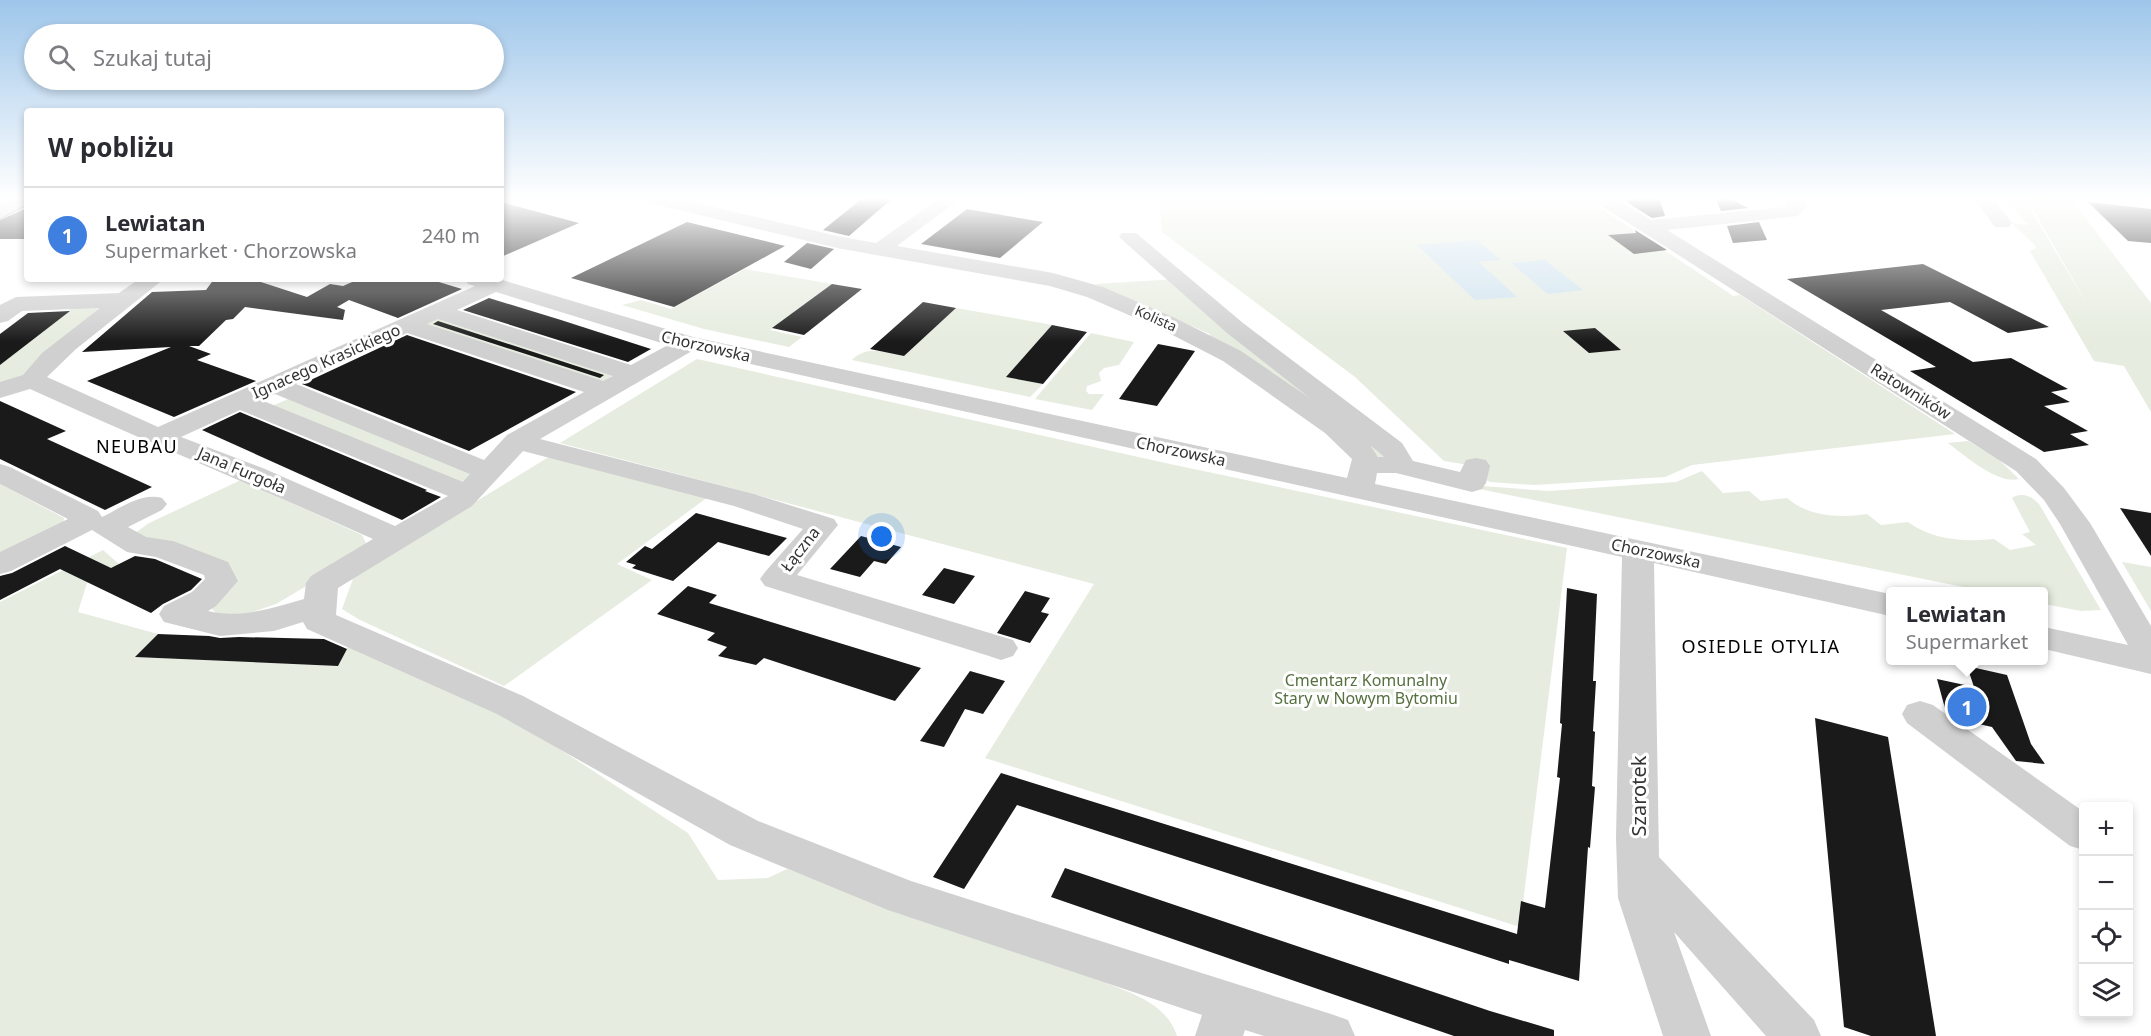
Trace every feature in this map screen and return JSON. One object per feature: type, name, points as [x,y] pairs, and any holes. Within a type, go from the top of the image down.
[{"type":"street","name":"Kolista","points":[[859,245],[1070,284],[1167,322],[1232,356],[1334,427],[1357,447],[1366,459],[1363,478]]},
{"type":"street","points":[[879,250],[885,245]]},
{"type":"street","points":[[1139,245],[1235,328],[1392,449],[1400,459],[1396,465],[1363,478]]},
{"type":"street","name":"Ratowników","points":[[1679,245],[2026,465],[2054,494],[2075,523],[2151,655]]},
{"type":"street","points":[[0,390],[32,380],[34,373],[55,355],[149,282]]},
{"type":"street","name":"Chorzowska","points":[[485,282],[688,343],[1363,478],[1638,549],[1886,604]]},
{"type":"street","name":"Ignacego Krasickiego","points":[[158,436],[437,311],[485,282]]},
{"type":"street","points":[[0,316],[16,304],[125,300]]},
{"type":"street","points":[[437,311],[633,374]]},
{"type":"street","points":[[406,325],[605,390]]},
{"type":"street","points":[[688,343],[517,441],[462,500],[322,583],[319,621],[510,705],[744,833],[903,897],[1224,1019],[1331,1036]]},
{"type":"street","name":"Jana Furgoła","points":[[32,380],[398,539]]},
{"type":"street","points":[[273,384],[489,472]]},
{"type":"street","points":[[239,400],[468,494]]},
{"type":"street","name":"Łączna","points":[[517,441],[744,500],[823,525],[776,579],[1001,648]]},
{"type":"street","points":[[1396,465],[1472,483],[1476,466]]},
{"type":"street","points":[[0,473],[87,517],[86,521],[77,526],[0,564]]},
{"type":"street","points":[[152,504],[105,527],[138,545],[162,548],[217,569],[222,581],[204,599],[176,614],[220,625],[274,620],[320,605]]},
{"type":"street","name":"Szarotek","points":[[1638,549],[1637,838],[1640,898],[1687,1036]]},
{"type":"street","points":[[2048,639],[2151,662]]},
{"type":"street","points":[[1920,714],[2079,830]]},
{"type":"street","points":[[1639,864],[1797,1036]]},
{"type":"green space","points":[[1180,245],[1657,245],[1733,296],[1740,295],[1955,434],[1692,465],[1665,477],[1534,485],[1490,482],[1484,479],[1481,467],[1444,461],[1355,377]]},
{"type":"green space","points":[[2035,245],[2052,245],[2088,306],[2053,245],[2106,245],[2151,303],[2151,412],[2124,366],[2094,361],[2030,251],[2036,248]]},
{"type":"green space","points":[[745,269],[832,284],[770,330],[802,337],[789,347],[704,329],[622,305],[641,300],[671,309]]},
{"type":"green space","points":[[1178,279],[1400,459],[1379,457],[1350,434],[1211,339],[1210,334],[1095,284]]},
{"type":"green space","points":[[120,304],[40,369],[0,385],[0,365],[76,305]]},
{"type":"green space","points":[[956,308],[1053,325],[1007,377],[1043,384],[1030,397],[852,360],[870,351],[904,356]]},
{"type":"green space","points":[[437,317],[614,375],[598,385],[420,325]]},
{"type":"green space","points":[[1091,333],[1134,342],[1119,365],[1104,368],[1099,373],[1101,381],[1087,386],[1086,391],[1089,394],[1104,394],[1092,410],[1035,399]]},
{"type":"green space","name":"Cmentarz Komunalny Stary w Nowym Bytomiu","points":[[697,359],[1170,464],[1567,548],[1520,927],[985,758],[1094,584],[560,443]]},
{"type":"green space","points":[[288,399],[489,472],[468,494],[263,410]]},
{"type":"green space","points":[[1968,441],[1998,459],[2019,479],[2001,478],[1948,443]]},
{"type":"green space","points":[[552,455],[708,497],[617,564],[652,580],[504,686],[360,620],[342,609],[354,576]]},
{"type":"green space","points":[[1702,471],[1723,493],[1749,491],[1761,501],[1787,498],[1805,509],[1825,515],[1867,514],[1881,525],[1908,522],[1927,533],[1949,538],[1994,539],[2010,550],[2036,545],[2022,534],[2030,532],[2012,498],[2019,495],[2026,496],[2039,504],[2101,610],[2081,611],[2048,605],[2048,587],[1963,587],[1455,484],[1549,491],[1676,482]]},
{"type":"green space","points":[[241,480],[362,535],[367,545],[362,553],[276,604],[247,614],[218,615],[212,609],[229,568],[168,540],[151,542],[131,536],[149,523]]},
{"type":"green space","points":[[0,484],[64,518],[63,526],[0,559]]},
{"type":"green space","points":[[103,550],[119,564],[87,583],[78,612],[158,634],[136,657],[338,666],[351,640],[503,712],[688,833],[718,880],[768,878],[787,869],[1126,991],[1147,1001],[1165,1015],[1177,1036],[0,1036],[0,602]]},
{"type":"green space","points":[[2122,562],[2151,567],[2151,611]]},
{"type":"water","points":[[1417,245],[1483,245],[1501,260],[1479,262],[1517,297],[1475,300]]},
{"type":"water","points":[[1545,260],[1583,290],[1548,294],[1511,263]]},
{"type":"building","points":[[504,245],[528,245],[504,256]]},
{"type":"building","points":[[639,245],[785,246],[674,307],[571,278]]},
{"type":"building","points":[[804,245],[834,249],[811,269],[784,262]]},
{"type":"building","points":[[929,245],[1015,245],[1000,258]]},
{"type":"building","points":[[1622,245],[1660,245],[1667,250],[1634,254]]},
{"type":"building","points":[[1923,264],[2049,327],[2008,333],[1950,302],[1881,310],[1973,362],[2011,358],[2068,389],[2051,392],[2070,402],[2044,406],[2088,431],[2070,434],[2089,445],[2044,452],[1910,371],[1936,367],[1787,279]]},
{"type":"building","points":[[212,282],[261,282],[307,297],[330,284],[343,286],[352,282],[439,282],[462,289],[398,318],[349,300],[337,307],[345,310],[343,320],[245,307],[233,319],[226,320],[199,346],[189,346],[211,354],[197,360],[256,381],[174,417],[87,381],[171,347],[82,352],[152,292],[206,290]]},
{"type":"building","points":[[832,284],[862,289],[804,335],[772,328]]},
{"type":"building","points":[[489,298],[651,349],[628,362],[463,310]]},
{"type":"building","points":[[923,302],[956,308],[904,356],[870,349]]},
{"type":"building","points":[[70,311],[0,365],[0,334],[28,313]]},
{"type":"building","points":[[438,321],[604,375],[600,378],[433,324]]},
{"type":"building","points":[[1052,325],[1087,332],[1043,384],[1006,377]]},
{"type":"building","points":[[1595,328],[1621,350],[1589,353],[1563,331]]},
{"type":"building","points":[[407,335],[576,392],[469,451],[302,384]]},
{"type":"building","points":[[1158,344],[1195,351],[1157,406],[1119,399]]},
{"type":"building","points":[[0,401],[66,431],[47,439],[152,487],[105,510],[0,459]]},
{"type":"building","points":[[240,412],[441,497],[402,520],[202,430]]},
{"type":"building","points":[[2120,508],[2151,513],[2151,556]]},
{"type":"building","points":[[696,513],[787,538],[769,556],[718,542],[673,581],[632,568],[636,565],[626,562],[645,546],[652,549]]},
{"type":"building","points":[[861,536],[901,547],[886,564],[874,561],[860,577],[830,569]]},
{"type":"building","points":[[65,546],[111,568],[135,556],[155,559],[202,579],[191,590],[163,604],[151,613],[60,569],[0,600],[0,576],[12,573]]},
{"type":"building","points":[[944,568],[975,576],[954,604],[922,595]]},
{"type":"building","points":[[688,586],[717,595],[709,603],[921,668],[895,701],[764,658],[756,665],[718,656],[727,647],[707,640],[715,633],[657,614]]},
{"type":"building","points":[[1567,588],[1597,594],[1593,681],[1596,681],[1592,786],[1595,787],[1590,848],[1588,847],[1579,981],[1509,960],[1509,964],[1017,805],[964,889],[933,877],[1001,773],[1517,934],[1521,901],[1545,908],[1560,778],[1557,777],[1562,724],[1560,723]]},
{"type":"building","points":[[1025,591],[1050,598],[1041,612],[1049,614],[1030,643],[997,633]]},
{"type":"building","points":[[158,634],[220,638],[324,639],[347,649],[338,666],[135,657]]},
{"type":"building","points":[[1967,666],[2007,675],[2031,744],[2045,764],[2016,761],[1992,727],[1957,719],[1946,712],[1937,679],[1974,687]]},
{"type":"building","points":[[970,671],[1005,681],[983,714],[965,709],[944,747],[920,741]]},
{"type":"building","points":[[1815,718],[1888,737],[1936,1036],[1871,1036],[1844,1027]]},
{"type":"building","points":[[1065,868],[1490,1011],[1554,1030],[1554,1036],[1454,1036],[1051,897]]},
{"type":"place","name":"Lewiatan","points":[[1967,707]]},
{"type":"district","name":"NEUBAU","points":[[137,446]]},
{"type":"district","name":"OSIEDLE OTYLIA","points":[[1761,646]]}]
